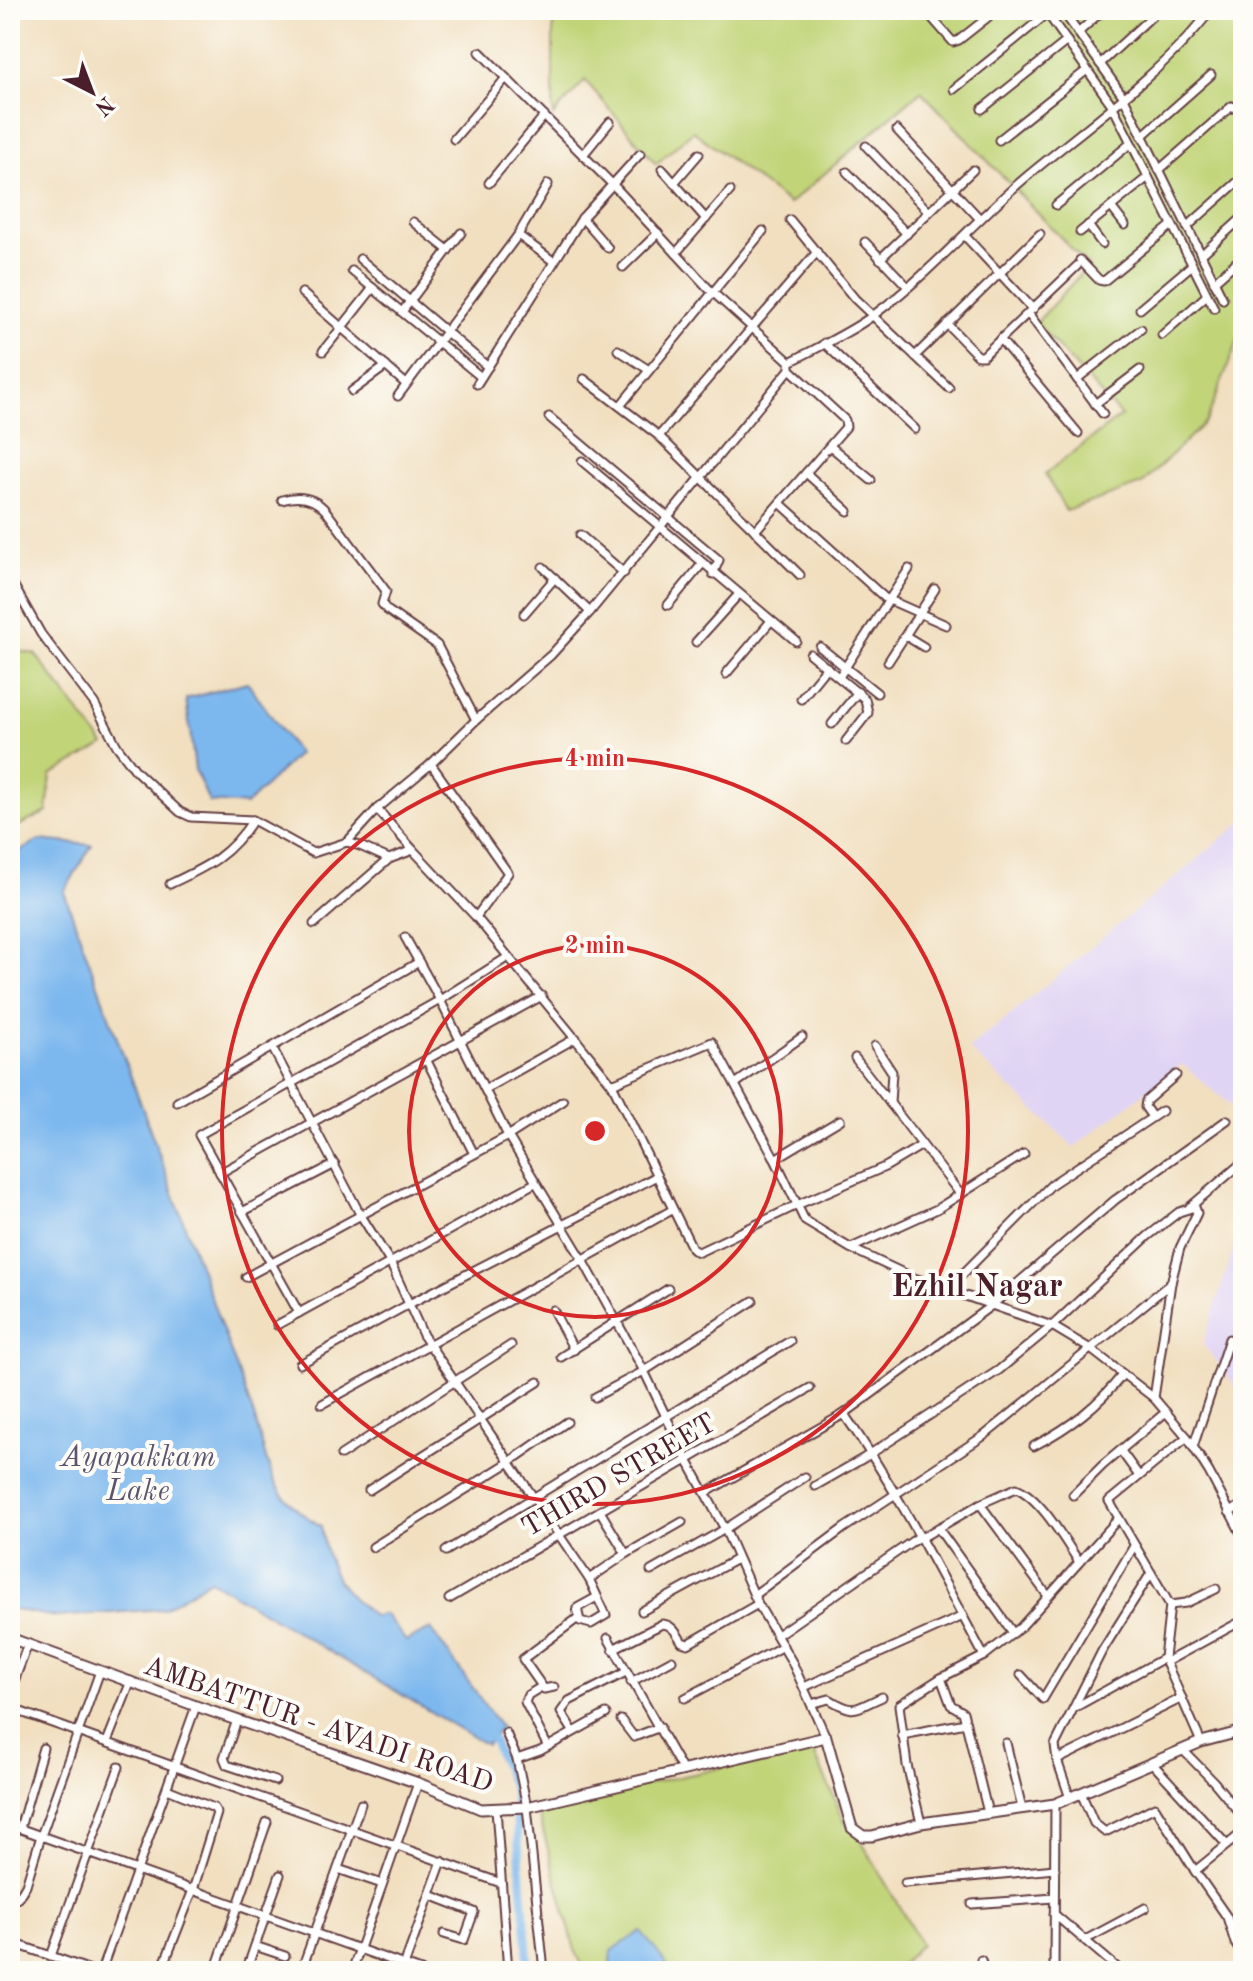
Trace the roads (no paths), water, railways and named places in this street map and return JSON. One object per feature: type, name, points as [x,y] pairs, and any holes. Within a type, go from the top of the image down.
[{"type":"street","points":[[937,10],[927,13],[949,40],[956,42],[997,10]]},
{"type":"street","points":[[1062,10],[1123,96],[1223,299]]},
{"type":"street","points":[[1078,33],[1103,10]]},
{"type":"street","points":[[10,579],[41,634],[94,703],[117,746],[136,771],[180,812],[191,817],[253,820],[313,853],[347,842],[377,809],[551,655],[624,573],[790,365],[873,316],[908,287],[980,219],[1186,42],[1211,10]]},
{"type":"street","points":[[954,89],[1046,12],[1112,105],[1214,308]]},
{"type":"street","points":[[1100,64],[1152,16]]},
{"type":"street","points":[[982,109],[1067,41]]},
{"type":"street","points":[[480,52],[612,184],[712,292],[845,420],[846,427],[755,531]]},
{"type":"street","points":[[999,140],[1087,70]]},
{"type":"street","points":[[1142,136],[1211,75]]},
{"type":"street","points":[[454,139],[506,78]]},
{"type":"street","points":[[1159,170],[1232,106],[1243,113]]},
{"type":"street","points":[[489,183],[544,116]]},
{"type":"street","points":[[583,155],[610,122]]},
{"type":"street","points":[[897,130],[980,219]]},
{"type":"street","points":[[1056,205],[1131,143]]},
{"type":"street","points":[[866,146],[929,212]]},
{"type":"street","points":[[352,271],[479,380],[582,218],[640,154]]},
{"type":"street","points":[[674,183],[699,154]]},
{"type":"street","points":[[1143,166],[1153,157]]},
{"type":"street","points":[[662,169],[706,219]]},
{"type":"street","points":[[880,259],[973,170]]},
{"type":"street","points":[[847,172],[907,234]]},
{"type":"street","points":[[1080,232],[1148,177]]},
{"type":"street","points":[[1187,227],[1243,177]]},
{"type":"street","points":[[398,396],[518,235],[548,184]]},
{"type":"street","points":[[676,253],[730,191]]},
{"type":"street","points":[[1111,207],[1125,225]]},
{"type":"street","points":[[1201,255],[1243,217]]},
{"type":"street","points":[[582,218],[608,248]]},
{"type":"street","points":[[790,220],[855,299],[949,388]]},
{"type":"street","points":[[413,222],[448,250]]},
{"type":"street","points":[[1088,225],[1102,244]]},
{"type":"street","points":[[947,324],[978,356],[983,356],[1078,263],[1099,280],[1108,279],[1172,225]]},
{"type":"street","points":[[620,406],[763,231]]},
{"type":"street","points":[[402,312],[461,233]]},
{"type":"street","points":[[623,267],[658,233]]},
{"type":"street","points":[[915,356],[1040,234]]},
{"type":"street","points":[[518,235],[553,261]]},
{"type":"street","points":[[965,236],[1030,311],[1103,414]]},
{"type":"street","points":[[865,242],[908,287]]},
{"type":"street","points":[[659,436],[817,252]]},
{"type":"street","points":[[1214,282],[1243,256]]},
{"type":"street","points":[[360,259],[488,367]]},
{"type":"street","points":[[1140,309],[1192,265]]},
{"type":"street","points":[[323,351],[373,288]]},
{"type":"street","points":[[302,293],[406,384]]},
{"type":"street","points":[[1162,335],[1207,295]]},
{"type":"street","points":[[1077,379],[1141,329]]},
{"type":"street","points":[[1000,339],[1078,433]]},
{"type":"street","points":[[824,343],[915,429]]},
{"type":"street","points":[[618,350],[649,370]]},
{"type":"street","points":[[352,391],[386,366]]},
{"type":"street","points":[[1095,404],[1140,370]]},
{"type":"street","points":[[584,379],[659,436],[800,575]]},
{"type":"street","points":[[549,417],[719,560],[713,574]]},
{"type":"street","points":[[830,446],[871,480]]},
{"type":"street","points":[[582,461],[796,641]]},
{"type":"street","points":[[806,473],[848,511]]},
{"type":"street","points":[[282,500],[307,498],[320,504],[386,591],[382,604],[437,645],[476,720]]},
{"type":"street","points":[[780,503],[890,601],[946,625]]},
{"type":"street","points":[[580,535],[624,573]]},
{"type":"street","points":[[668,605],[702,564]]},
{"type":"street","points":[[543,567],[590,612]]},
{"type":"street","points":[[839,677],[909,569]]},
{"type":"street","points":[[524,614],[555,578]]},
{"type":"street","points":[[888,662],[935,589]]},
{"type":"street","points":[[696,642],[739,594]]},
{"type":"street","points":[[726,674],[770,622]]},
{"type":"street","points":[[906,636],[924,647]]},
{"type":"street","points":[[820,647],[877,693]]},
{"type":"street","points":[[810,654],[865,699],[868,713],[846,741]]},
{"type":"street","points":[[801,699],[827,667]]},
{"type":"street","points":[[832,724],[858,692]]},
{"type":"street","points":[[431,764],[508,873],[476,917]]},
{"type":"street","points":[[377,809],[476,917],[612,1084],[693,1250],[699,1252],[887,1166],[922,1145]]},
{"type":"street","points":[[170,884],[225,854],[239,842],[253,820]]},
{"type":"street","points":[[347,842],[389,859]]},
{"type":"street","points":[[314,924],[389,859],[413,850]]},
{"type":"street","points":[[405,937],[508,1136],[618,1322],[687,1460],[707,1492],[758,1604],[804,1687],[826,1737],[848,1820],[855,1831],[863,1836],[872,1836],[921,1823],[1055,1804],[1201,1742],[1243,1731]]},
{"type":"street","points":[[299,1313],[199,1135],[440,1000],[508,957]]},
{"type":"street","points":[[177,1102],[419,962]]},
{"type":"street","points":[[220,1173],[542,996]]},
{"type":"street","points":[[735,1084],[802,1037]]},
{"type":"street","points":[[485,1089],[576,1038]]},
{"type":"street","points":[[612,1084],[712,1042],[805,1221],[850,1248],[914,1278],[1052,1326],[1092,1350],[1154,1398],[1187,1437],[1243,1537]]},
{"type":"street","points":[[875,1046],[892,1072],[890,1103]]},
{"type":"street","points":[[272,1047],[360,1214],[390,1262],[423,1335],[589,1579],[606,1615],[591,1624],[578,1618]]},
{"type":"street","points":[[855,1058],[961,1195]]},
{"type":"street","points":[[427,1061],[474,1154]]},
{"type":"street","points":[[1152,1117],[1145,1107],[1146,1101],[1176,1075]]},
{"type":"street","points":[[246,1277],[508,1136],[563,1101]]},
{"type":"street","points":[[947,1290],[1052,1184],[1162,1111]]},
{"type":"street","points":[[775,1159],[840,1120]]},
{"type":"street","points":[[707,1492],[844,1414],[992,1305],[1115,1200],[1227,1120]]},
{"type":"street","points":[[850,1248],[937,1209],[1024,1154]]},
{"type":"street","points":[[815,1486],[872,1453],[999,1370],[1052,1326],[1148,1236],[1190,1207],[1243,1162]]},
{"type":"street","points":[[242,1212],[335,1164]]},
{"type":"street","points":[[300,1364],[657,1176]]},
{"type":"street","points":[[277,1325],[535,1183]]},
{"type":"street","points":[[1154,1398],[1171,1283],[1180,1248],[1197,1213],[1195,1207],[1190,1207]]},
{"type":"street","points":[[322,1404],[672,1210]]},
{"type":"street","points":[[754,1595],[844,1528],[985,1435],[1171,1283]]},
{"type":"street","points":[[561,1357],[668,1289]]},
{"type":"street","points":[[595,1397],[644,1371],[753,1301]]},
{"type":"street","points":[[553,1310],[574,1350]]},
{"type":"street","points":[[1193,1447],[1229,1339]]},
{"type":"street","points":[[446,1551],[790,1341]]},
{"type":"street","points":[[341,1455],[511,1345]]},
{"type":"street","points":[[1034,1446],[1084,1416],[1123,1374]]},
{"type":"street","points":[[369,1490],[538,1382]]},
{"type":"street","name":"THIRD STREET","points":[[449,1599],[810,1388]]},
{"type":"street","points":[[1073,1495],[1166,1412]]},
{"type":"street","points":[[844,1414],[896,1494],[984,1656]]},
{"type":"street","points":[[373,1547],[508,1463],[567,1422]]},
{"type":"street","points":[[1187,1437],[1109,1501],[1170,1605],[1165,1660],[1201,1742]]},
{"type":"street","points":[[1121,1451],[1139,1476]]},
{"type":"street","points":[[651,1571],[725,1529],[805,1477]]},
{"type":"street","points":[[777,1635],[920,1537],[1016,1488],[1024,1491],[1049,1519],[1079,1562]]},
{"type":"street","points":[[980,1504],[1048,1596]]},
{"type":"street","points":[[1229,1512],[1243,1505]]},
{"type":"street","points":[[600,1511],[626,1554]]},
{"type":"street","points":[[921,1823],[902,1735],[899,1705],[941,1678],[984,1656],[1013,1633],[1119,1518]]},
{"type":"street","points":[[589,1579],[682,1522]]},
{"type":"street","points":[[938,1528],[1013,1633]]},
{"type":"street","points":[[1021,1675],[1043,1699],[1134,1546]]},
{"type":"street","points":[[642,1611],[737,1559]]},
{"type":"street","points":[[1070,1798],[1055,1745],[1102,1651],[1151,1573]]},
{"type":"street","points":[[1170,1605],[1186,1603],[1216,1589]]},
{"type":"street","points":[[578,1618],[577,1608],[597,1597]]},
{"type":"street","points":[[613,1649],[662,1624],[667,1624],[682,1642],[688,1644],[758,1604]]},
{"type":"street","points":[[804,1687],[963,1616]]},
{"type":"street","points":[[554,1687],[546,1690],[541,1687],[523,1659],[578,1618]]},
{"type":"street","points":[[1073,1709],[1236,1624]]},
{"type":"street","name":"AMBATTUR - AVADI ROAD","points":[[10,1638],[418,1783],[481,1809],[525,1807],[826,1737]]},
{"type":"street","points":[[608,1638],[683,1771]]},
{"type":"street","points":[[10,1692],[28,1644]]},
{"type":"street","points":[[685,1698],[783,1646]]},
{"type":"street","points":[[631,1682],[672,1660]]},
{"type":"street","points":[[10,1901],[23,1893],[100,1671]]},
{"type":"street","points":[[573,1731],[563,1715],[563,1707],[626,1672]]},
{"type":"street","points":[[941,1678],[951,1705],[963,1712],[988,1813]]},
{"type":"street","points":[[107,1742],[131,1681]]},
{"type":"street","points":[[541,1687],[528,1695],[525,1702],[547,1745]]},
{"type":"street","points":[[811,1704],[829,1699],[849,1710],[882,1697]]},
{"type":"street","points":[[1057,1760],[1182,1698]]},
{"type":"street","points":[[101,1971],[196,1706]]},
{"type":"street","points":[[10,1708],[501,1883]]},
{"type":"street","points":[[517,1759],[540,1751],[606,1714]]},
{"type":"street","points":[[237,1720],[224,1761],[227,1765],[275,1781]]},
{"type":"street","points":[[621,1720],[634,1737],[660,1727]]},
{"type":"street","points":[[902,1735],[966,1723]]},
{"type":"street","points":[[506,1733],[517,1759],[525,1807],[544,1971]]},
{"type":"street","points":[[1006,1743],[1022,1808]]},
{"type":"street","points":[[20,1828],[43,1748]]},
{"type":"street","points":[[1183,1750],[1243,1817]]},
{"type":"street","points":[[1152,1763],[1227,1845]]},
{"type":"street","points":[[51,1956],[119,1767]]},
{"type":"street","points":[[352,1971],[418,1783]]},
{"type":"street","points":[[163,1967],[193,1890],[217,1813],[214,1808],[167,1789]]},
{"type":"street","points":[[1081,1793],[1094,1823],[1105,1832],[1155,1807],[1231,1926],[1243,1956]]},
{"type":"street","points":[[301,1971],[361,1804]]},
{"type":"street","points":[[1054,1971],[1055,1804]]},
{"type":"street","points":[[501,1809],[501,1883],[508,1971]]},
{"type":"street","points":[[215,1971],[267,1822]]},
{"type":"street","points":[[10,1825],[314,1933],[403,1968],[421,1971]]},
{"type":"street","points":[[1195,1871],[1240,1835],[1243,1846]]},
{"type":"street","points":[[403,1968],[442,1861]]},
{"type":"street","points":[[338,1869],[382,1884]]},
{"type":"street","points":[[905,1883],[1055,1869]]},
{"type":"street","points":[[246,1971],[280,1875]]},
{"type":"street","points":[[430,1895],[474,1912],[464,1940],[444,1934]]},
{"type":"street","points":[[972,1904],[1054,1898]]},
{"type":"street","points":[[1085,1940],[1145,1908]]},
{"type":"street","points":[[1054,1914],[1121,1971]]},
{"type":"street","points":[[1231,1926],[1243,1922]]},
{"type":"street","points":[[1234,1938],[1243,1934]]},
{"type":"street","points":[[10,1942],[93,1971]]},
{"type":"street","points":[[255,1946],[285,1956]]},
{"type":"street","points":[[981,1960],[984,1971]]},
{"type":"water","points":[[247,682],[298,754],[246,805],[209,802],[195,770],[186,699]]},
{"type":"water","name":"Ayapakkam Lake","points":[[39,840],[92,845],[64,892],[275,1481],[292,1505],[321,1526],[327,1555],[336,1577],[361,1605],[373,1616],[385,1614],[406,1641],[431,1629],[501,1728],[486,1745],[210,1580],[163,1609],[56,1617],[10,1609],[10,857]]},
{"type":"water","points":[[641,1931],[672,1971],[614,1971],[610,1962],[611,1951]]},
{"type":"waterway","points":[[492,1738],[514,1789],[529,1971]]},
{"type":"district","name":"Ezhil Nagar","points":[[977,1285]]}]
